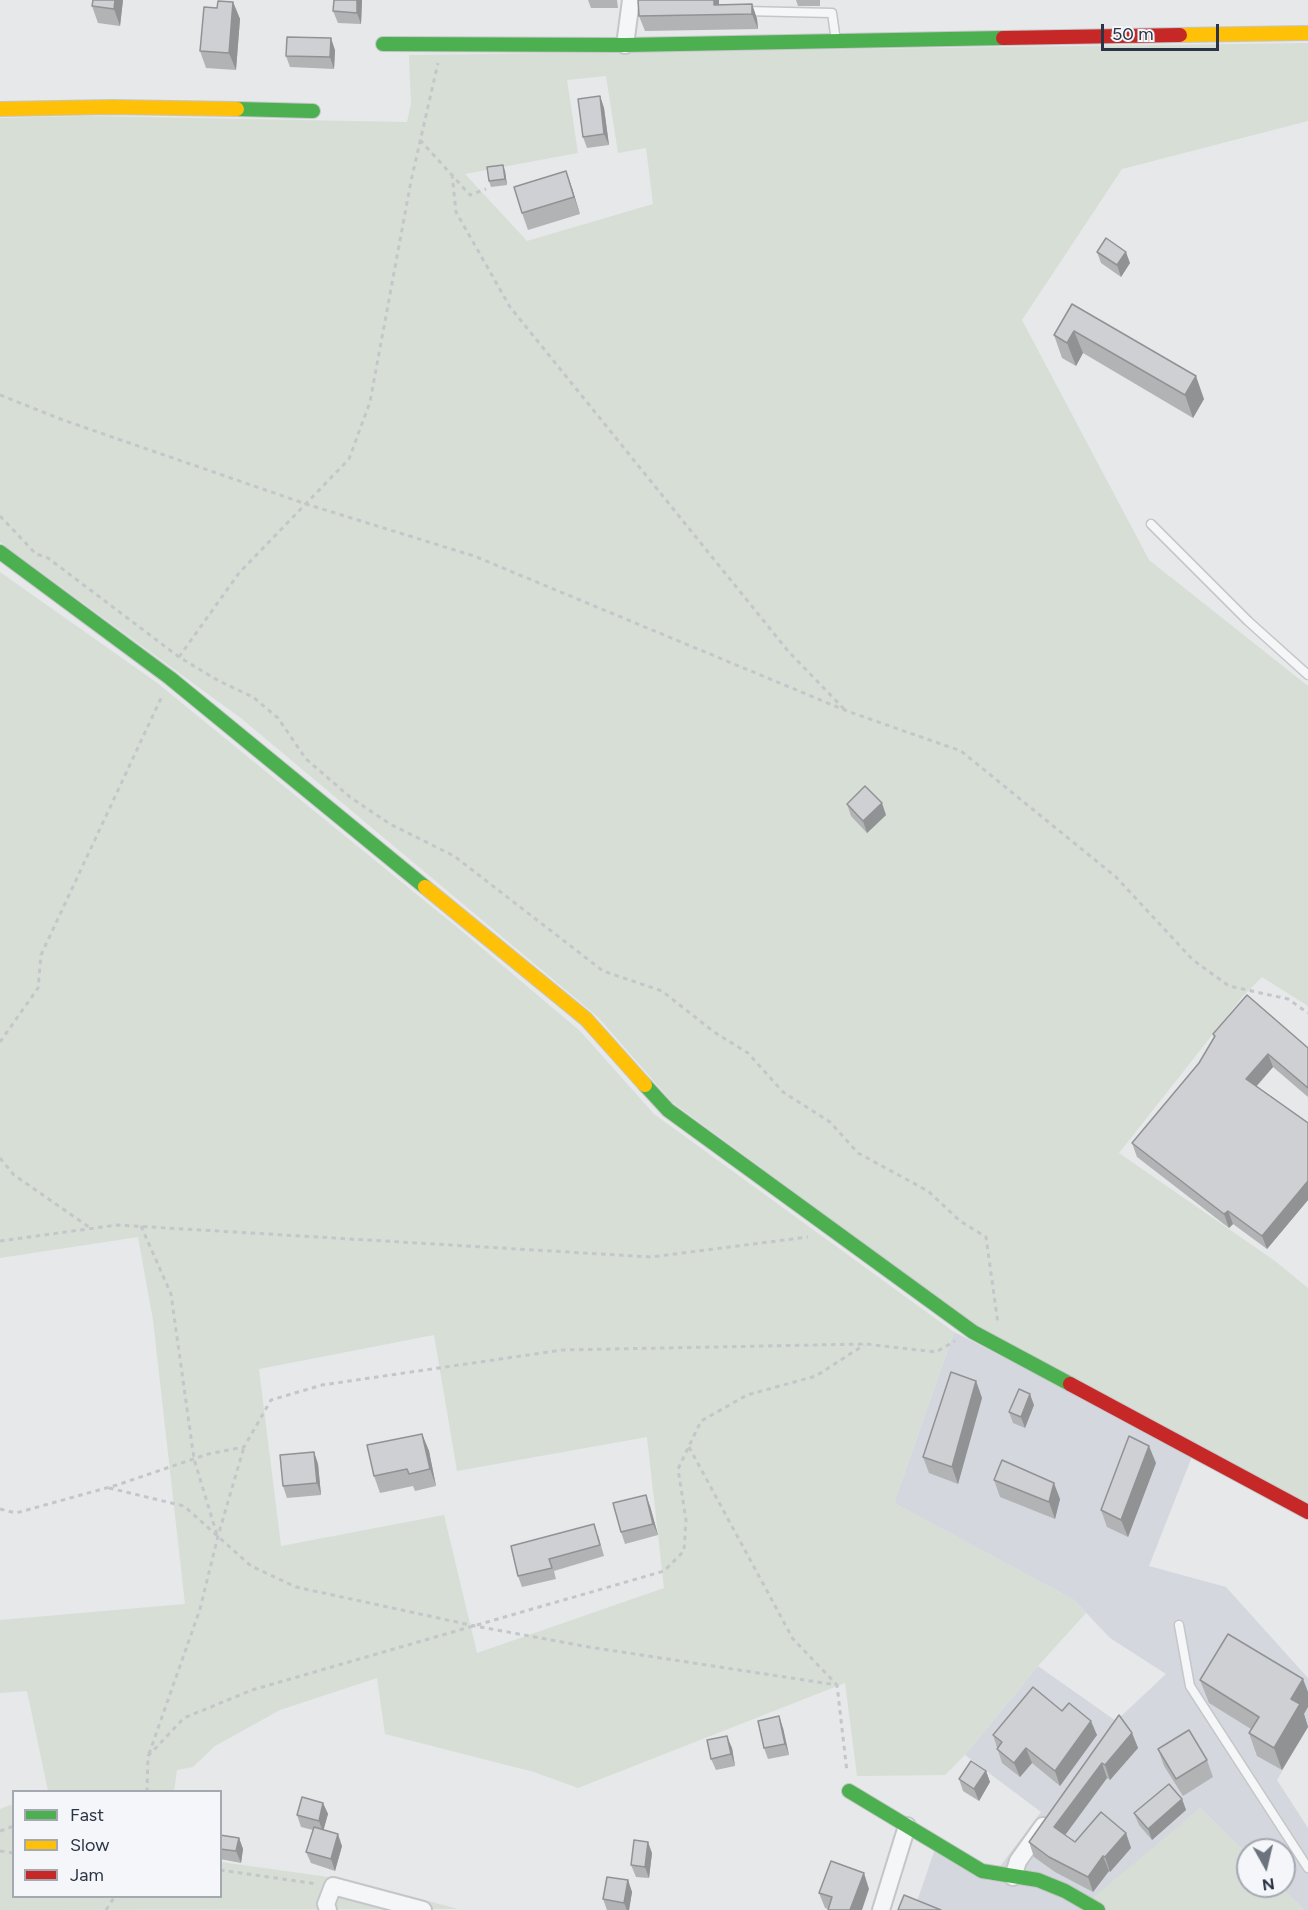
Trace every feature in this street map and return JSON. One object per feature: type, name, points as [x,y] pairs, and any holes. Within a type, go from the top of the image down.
[{"type":"street","points":[[625,45],[631,0]]},
{"type":"street","points":[[383,44],[625,45],[1308,33]]},
{"type":"street","points":[[0,109],[112,107],[313,111]]},
{"type":"street","points":[[0,552],[170,678],[586,1019],[668,1110],[835,1233],[972,1332],[1308,1512]]},
{"type":"street","points":[[849,1791],[982,1871],[997,1876],[1027,1877],[1051,1884],[1098,1910]]},
{"type":"street","points":[[1013,1877],[1018,1861],[1052,1814]]},
{"type":"street","points":[[880,1910],[907,1826]]},
{"type":"street","points":[[328,1910],[326,1904],[333,1886],[423,1910]]},
{"type":"lane","points":[[739,11],[832,13],[836,41]]},
{"type":"lane","points":[[1151,524],[1248,621],[1308,675]]},
{"type":"lane","points":[[1179,1625],[1190,1686],[1308,1868]]},
{"type":"path","points":[[179,657],[239,573],[349,459],[370,402],[420,140],[437,76],[441,45]]},
{"type":"path","points":[[420,140],[470,195],[486,189]]},
{"type":"path","points":[[452,174],[456,212],[510,307],[788,651],[846,711]]},
{"type":"path","points":[[0,395],[63,420],[306,504],[474,556],[846,711],[961,751],[1116,877],[1193,960],[1229,986],[1288,999],[1308,1014]]},
{"type":"path","points":[[0,516],[36,554],[48,558],[179,657],[219,681],[253,697],[278,718],[306,759],[350,797],[390,824],[454,856],[603,971],[662,992],[714,1032],[748,1053],[783,1092],[830,1122],[858,1153],[928,1191],[960,1221],[986,1237],[1001,1346]]},
{"type":"path","points":[[0,1042],[38,988],[41,955],[170,678]]},
{"type":"path","points":[[0,1158],[14,1175],[90,1228]]},
{"type":"path","points":[[0,1241],[117,1225],[651,1257],[835,1233]]},
{"type":"path","points":[[141,1226],[171,1294],[194,1459],[218,1536]]},
{"type":"path","points":[[147,1790],[148,1756],[200,1609],[244,1447],[271,1400],[322,1385],[562,1350],[866,1344],[936,1352],[972,1332]]},
{"type":"path","points":[[148,1756],[184,1718],[252,1690],[663,1571],[684,1551],[686,1520],[678,1470],[700,1421],[747,1395],[816,1377],[866,1344]]},
{"type":"path","points":[[0,1509],[16,1513],[107,1488],[208,1454],[244,1447]]},
{"type":"path","points":[[688,1447],[793,1639],[837,1685],[849,1791]]},
{"type":"path","points":[[107,1488],[184,1506],[251,1566],[296,1587],[475,1626],[601,1649],[837,1685]]},
{"type":"path","points":[[222,1870],[333,1886]]},
{"type":"shaded area","points":[[1308,43],[1308,121],[1122,169],[1022,320],[1149,560],[1308,686],[1308,1006],[1262,977],[1243,996],[1119,1153],[1275,1261],[1308,1288],[1308,1504],[979,1328],[672,1102],[598,1017],[242,719],[0,542],[0,118],[85,116],[407,122],[411,104],[409,55]],"holes":[[[606,76],[618,153],[646,148],[653,204],[527,241],[465,174],[578,153],[567,80]]]},
{"type":"shaded area","points":[[0,572],[156,682],[464,933],[580,1031],[654,1114],[954,1332],[894,1503],[1074,1600],[1086,1613],[1038,1666],[965,1755],[945,1775],[857,1776],[845,1683],[578,1788],[534,1772],[385,1734],[377,1678],[280,1710],[215,1746],[193,1767],[177,1770],[174,1790],[48,1790],[27,1691],[0,1693],[0,1620],[185,1604],[153,1320],[138,1237],[0,1258]],"holes":[[[434,1335],[457,1471],[647,1437],[664,1588],[477,1653],[444,1515],[281,1546],[259,1369]]]},
{"type":"shaded area","points":[[954,1332],[1193,1454],[1149,1566],[1226,1587],[1308,1678],[1308,1727],[1277,1780],[1308,1828],[1308,1910],[1304,1910],[1292,1898],[1296,1898],[1296,1838],[1236,1838],[1236,1843],[1200,1808],[1090,1910],[914,1910],[935,1849],[989,1881],[1041,1812],[965,1755],[1038,1666],[1116,1721],[1166,1674],[1110,1638],[1074,1600],[894,1503]]},
{"type":"shaded area","points":[[12,1804],[12,1898],[222,1898],[222,1862],[350,1880],[458,1909],[0,1910],[0,1809]]},
{"type":"shaded area","points":[[1200,1808],[1236,1843],[1236,1898],[1292,1898],[1304,1910],[1090,1910],[1083,1906]]},
{"type":"building","points":[[93,0],[115,0],[114,9],[92,6]]},
{"type":"building","points":[[334,0],[357,0],[357,13],[333,11]]},
{"type":"building","points":[[638,0],[714,0],[714,5],[752,4],[752,14],[639,16]]},
{"type":"building","points":[[218,1],[233,2],[229,53],[200,51],[204,7],[217,8]]},
{"type":"building","points":[[287,37],[331,38],[330,57],[286,56]]},
{"type":"building","points":[[600,96],[604,134],[583,137],[578,99]]},
{"type":"building","points":[[503,165],[505,179],[489,181],[487,167]]},
{"type":"building","points":[[566,171],[574,197],[522,213],[514,187]]},
{"type":"building","points":[[1106,238],[1126,252],[1117,265],[1097,252]]},
{"type":"building","points":[[1072,304],[1196,376],[1185,395],[1074,331],[1067,343],[1054,335]]},
{"type":"building","points":[[865,786],[882,803],[863,821],[847,804]]},
{"type":"building","points":[[1247,995],[1308,1048],[1308,1088],[1268,1054],[1246,1079],[1308,1123],[1308,1181],[1262,1236],[1228,1211],[1224,1214],[1132,1143],[1199,1063],[1215,1036],[1213,1034]]},
{"type":"building","points":[[951,1372],[976,1381],[952,1467],[923,1457]]},
{"type":"building","points":[[1019,1389],[1030,1394],[1021,1417],[1009,1412]]},
{"type":"building","points":[[422,1434],[430,1469],[409,1474],[407,1469],[374,1476],[367,1445]]},
{"type":"building","points":[[1129,1436],[1149,1446],[1121,1520],[1101,1510]]},
{"type":"building","points":[[314,1452],[317,1483],[283,1486],[280,1455]]},
{"type":"building","points":[[1002,1460],[1054,1483],[1049,1502],[994,1480]]},
{"type":"building","points":[[646,1495],[653,1524],[621,1532],[613,1503]]},
{"type":"building","points":[[594,1524],[600,1545],[549,1559],[552,1568],[518,1576],[511,1546]]},
{"type":"building","points":[[1228,1634],[1303,1679],[1291,1699],[1300,1704],[1274,1748],[1249,1733],[1259,1717],[1200,1680]]},
{"type":"building","points":[[1033,1687],[1062,1711],[1069,1703],[1091,1721],[1055,1771],[1026,1748],[1014,1763],[997,1749],[1002,1742],[993,1735]]},
{"type":"building","points":[[1119,1715],[1132,1733],[1105,1765],[1102,1763],[1054,1827],[1075,1842],[1101,1812],[1126,1833],[1105,1857],[1103,1856],[1088,1877],[1049,1857],[1029,1842]]},
{"type":"building","points":[[779,1716],[785,1744],[764,1748],[758,1721]]},
{"type":"building","points":[[1189,1730],[1207,1760],[1176,1779],[1158,1749]]},
{"type":"building","points":[[727,1736],[731,1754],[711,1759],[707,1740]]},
{"type":"building","points":[[971,1761],[986,1771],[974,1789],[959,1779]]},
{"type":"building","points":[[1169,1784],[1182,1799],[1148,1829],[1134,1813]]},
{"type":"building","points":[[302,1797],[323,1803],[319,1821],[297,1815]]},
{"type":"building","points":[[314,1827],[338,1834],[331,1859],[306,1852]]},
{"type":"building","points":[[222,1835],[239,1838],[236,1851],[222,1849]]},
{"type":"building","points":[[634,1840],[648,1842],[645,1867],[631,1865]]},
{"type":"building","points":[[831,1861],[864,1873],[850,1910],[828,1910],[832,1897],[819,1893]]},
{"type":"building","points":[[607,1877],[628,1880],[624,1903],[603,1899]]},
{"type":"building","points":[[904,1895],[941,1910],[898,1910]]},
{"type":"traffic: fast","points":[[383,44],[625,45],[1003,38]]},
{"type":"traffic: fast","points":[[237,109],[313,111]]},
{"type":"traffic: fast","points":[[0,552],[170,678],[425,887]]},
{"type":"traffic: fast","points":[[645,1085],[668,1110],[973,1332],[1070,1384]]},
{"type":"traffic: fast","points":[[849,1791],[982,1871],[1038,1880],[1065,1891],[1098,1910]]},
{"type":"traffic: slow","points":[[1180,35],[1308,33]]},
{"type":"traffic: slow","points":[[0,109],[112,107],[237,109]]},
{"type":"traffic: slow","points":[[425,887],[586,1019],[645,1085]]},
{"type":"traffic: jam","points":[[1003,38],[1180,35]]},
{"type":"traffic: jam","points":[[1070,1384],[1308,1512]]}]
